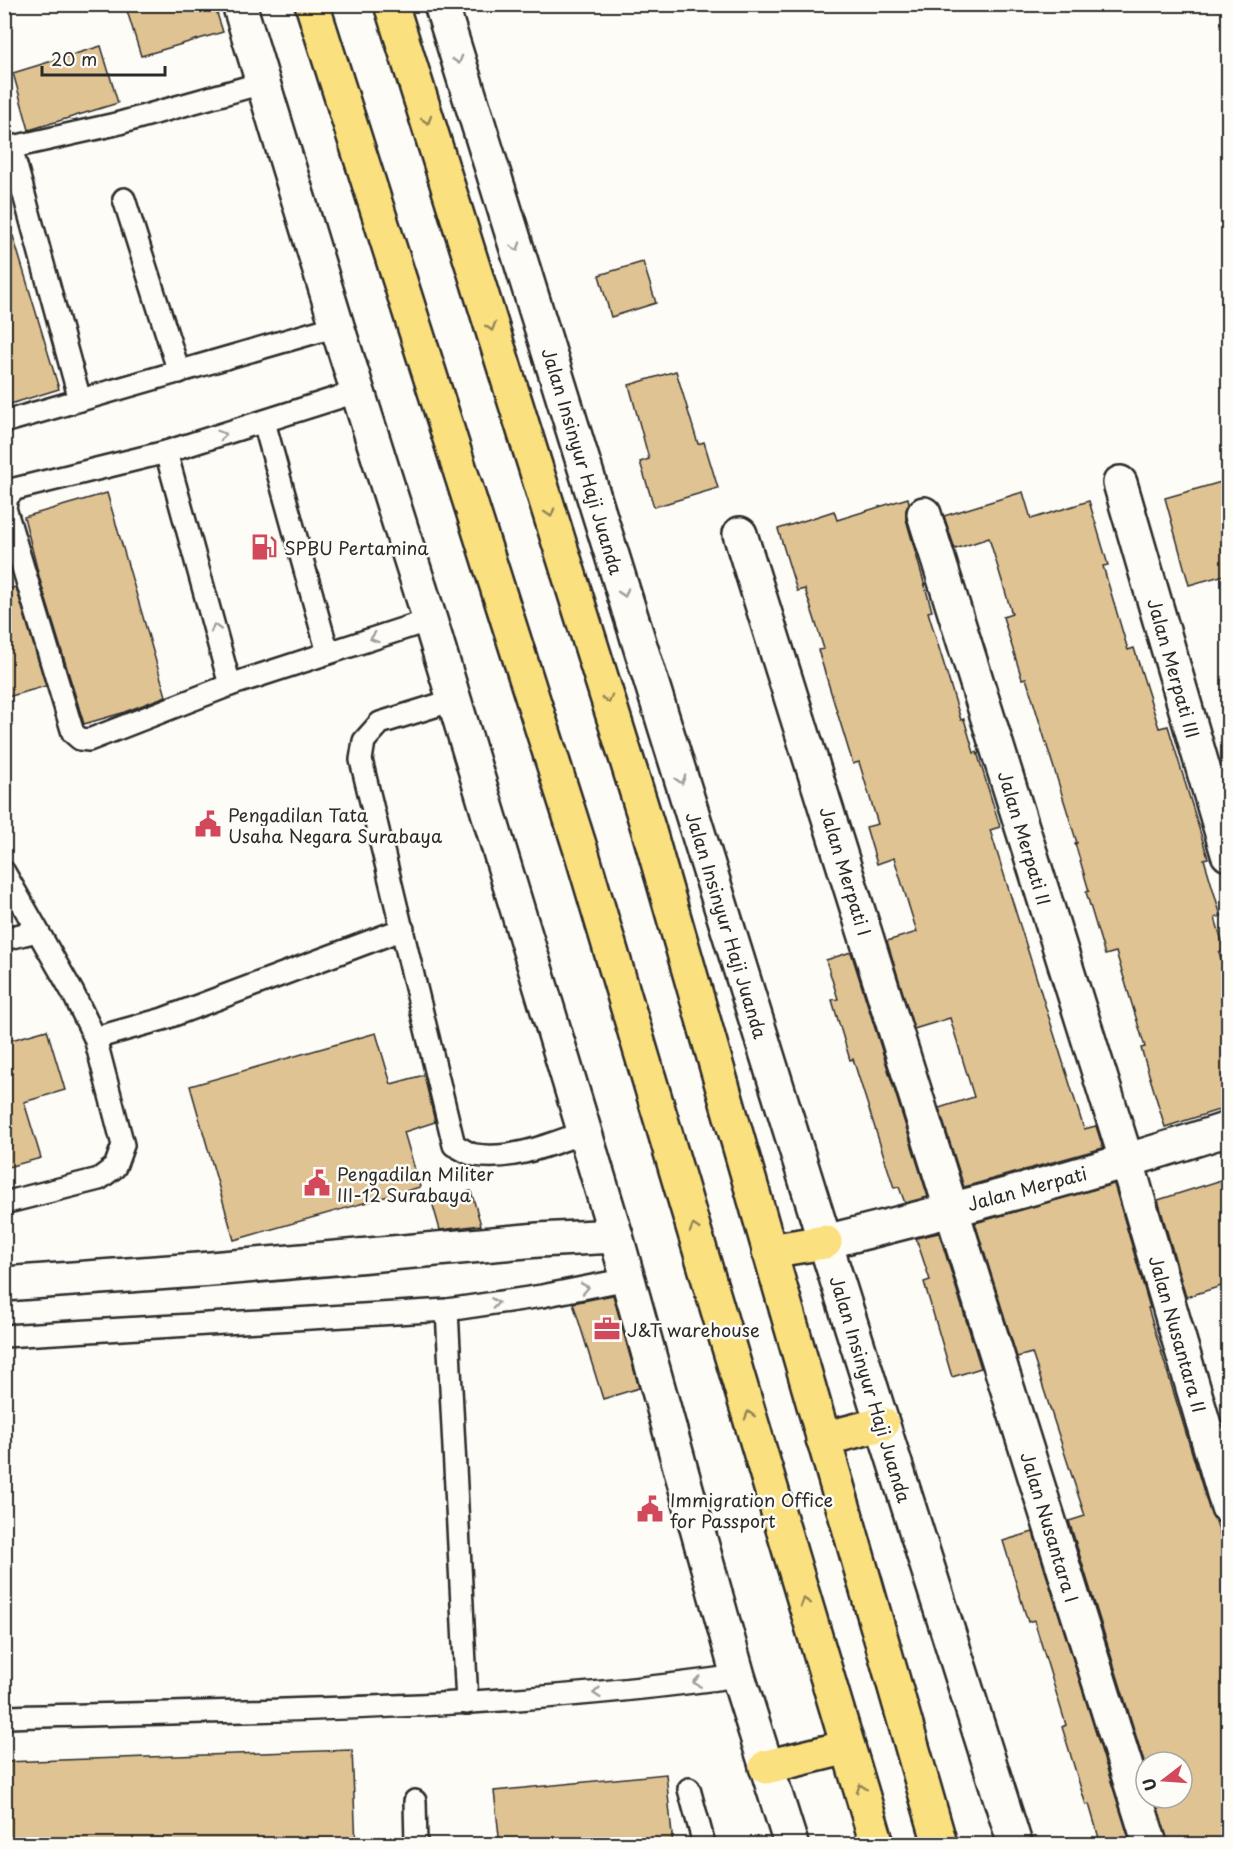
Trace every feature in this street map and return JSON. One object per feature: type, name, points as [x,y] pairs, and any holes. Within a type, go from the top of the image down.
[{"type":"highway","points":[[312,4],[582,854],[877,1845]]},
{"type":"highway","points":[[391,4],[649,831],[940,1845]]},
{"type":"highway","points":[[769,1251],[825,1242]]},
{"type":"highway","points":[[824,1439],[882,1424]]},
{"type":"highway","points":[[766,1767],[848,1747]]},
{"type":"street","points":[[239,4],[585,1132],[738,1676],[791,1845]]},
{"type":"street","name":"Jalan Insinyur Haji Juanda","points":[[441,4],[825,1242],[1015,1845]]},
{"type":"street","name":"Jalan Merpati III","points":[[1120,483],[1228,854]]},
{"type":"street","name":"Jalan Merpati II","points":[[924,514],[1127,1162]]},
{"type":"street","name":"Jalan Merpati I","points":[[740,534],[951,1209]]},
{"type":"street","name":"Jalan Merpati","points":[[825,1242],[1127,1162],[1228,1129]]},
{"type":"street","name":"Jalan Nusantara II","points":[[1127,1162],[1228,1507]]},
{"type":"street","name":"Jalan Nusantara I","points":[[951,1209],[1150,1845]]},
{"type":"street","points":[[4,1284],[211,1269],[538,1240],[616,1236]]},
{"type":"lane","points":[[80,400],[8,148],[116,124],[262,83]]},
{"type":"lane","points":[[124,199],[179,372]]},
{"type":"lane","points":[[4,422],[337,326]]},
{"type":"lane","points":[[359,391],[166,452],[15,489],[7,497],[5,508],[73,734],[80,739],[89,740],[231,685],[429,620]]},
{"type":"lane","points":[[264,422],[328,653]]},
{"type":"lane","points":[[166,452],[231,685]]},
{"type":"lane","points":[[454,700],[380,723],[364,741],[361,760],[454,1145],[473,1155],[498,1156],[536,1149],[585,1132]]},
{"type":"lane","points":[[4,872],[73,993],[95,1038],[123,1145],[115,1167],[99,1179],[4,1203]]},
{"type":"lane","points":[[95,1038],[163,1019],[403,929]]},
{"type":"lane","points":[[4,939],[37,931]]},
{"type":"lane","points":[[4,1336],[447,1310],[628,1280]]},
{"type":"lane","points":[[447,1310],[467,1703]]},
{"type":"lane","points":[[4,1717],[467,1703],[655,1688],[738,1676]]},
{"type":"lane","points":[[689,1789],[704,1845]]},
{"type":"lane","points":[[415,1802],[416,1845]]},
{"type":"building","points":[[125,4],[214,4],[223,32],[141,56]]},
{"type":"building","points":[[101,46],[118,103],[29,130],[13,73]]},
{"type":"building","points":[[13,236],[59,389],[4,406],[4,237]]},
{"type":"building","points":[[643,262],[656,303],[611,317],[599,275]]},
{"type":"building","points":[[676,371],[698,444],[704,442],[718,488],[654,507],[640,462],[649,459],[629,385]]},
{"type":"building","points":[[1228,480],[1228,574],[1189,585],[1165,498]]},
{"type":"building","points":[[1023,492],[1031,519],[1089,501],[1108,565],[1103,566],[1128,650],[1134,648],[1159,728],[1168,726],[1208,858],[1204,859],[1221,916],[1215,918],[1225,951],[1219,952],[1228,982],[1228,1107],[1165,1127],[1141,1048],[1145,1047],[1116,952],[1105,955],[1086,892],[1089,891],[1075,843],[1077,843],[1026,678],[1022,679],[1003,617],[1012,614],[989,538],[955,549],[944,516]]},
{"type":"building","points":[[107,493],[166,696],[122,713],[84,724],[40,580],[24,517]]},
{"type":"building","points":[[908,498],[906,519],[932,611],[928,612],[961,720],[964,719],[974,753],[977,752],[1000,827],[990,830],[1084,1129],[1096,1126],[1103,1148],[964,1187],[939,1108],[974,1097],[950,1018],[914,1029],[887,941],[917,932],[894,858],[877,864],[866,827],[878,824],[859,762],[853,764],[818,650],[824,649],[805,589],[797,591],[778,529],[834,511],[837,520]]},
{"type":"building","points":[[16,587],[46,686],[4,698],[4,590]]},
{"type":"building","points":[[851,952],[928,1197],[905,1203],[899,1187],[894,1188],[853,1059],[850,1060],[832,1000],[838,999],[826,960]]},
{"type":"building","points":[[47,1030],[65,1090],[24,1102],[41,1158],[4,1168],[4,1042]]},
{"type":"building","name":"Pengadilan Militer III-12 Surabaya","points":[[376,1033],[391,1084],[424,1075],[435,1122],[404,1132],[420,1187],[234,1240],[190,1086]]},
{"type":"building","points":[[1228,1178],[1228,1284],[1186,1297],[1158,1200]]},
{"type":"building","points":[[1114,1184],[1150,1308],[1148,1308],[1210,1512],[1216,1521],[1228,1561],[1228,1845],[1168,1845],[1158,1810],[1194,1810],[1194,1750],[1140,1750],[1069,1521],[1085,1516],[1032,1353],[1017,1357],[975,1223]]},
{"type":"building","points":[[471,1191],[481,1225],[440,1230],[432,1202]]},
{"type":"building","points":[[939,1233],[981,1368],[952,1377],[924,1282],[930,1280],[916,1238]]},
{"type":"building","points":[[613,1295],[639,1388],[603,1399],[573,1303]]},
{"type":"building","points":[[1033,1532],[1131,1845],[1101,1845],[1062,1727],[1066,1725],[1034,1620],[1028,1622],[1003,1541]]},
{"type":"building","points":[[352,1750],[356,1845],[4,1845],[4,1762]]},
{"type":"building","points":[[666,1774],[673,1845],[500,1845],[494,1791]]},
{"type":"place","name":"SPBU Pertamina","points":[[264,547]]},
{"type":"place","name":"Pengadilan Tata Usaha Negara Surabaya","points":[[208,824]]},
{"type":"place","name":"Pengadilan Militer III-12 Surabaya","points":[[317,1183]]},
{"type":"place","name":"J&T warehouse","points":[[607,1329]]},
{"type":"place","name":"Immigration Office for Passport","points":[[650,1509]]}]
